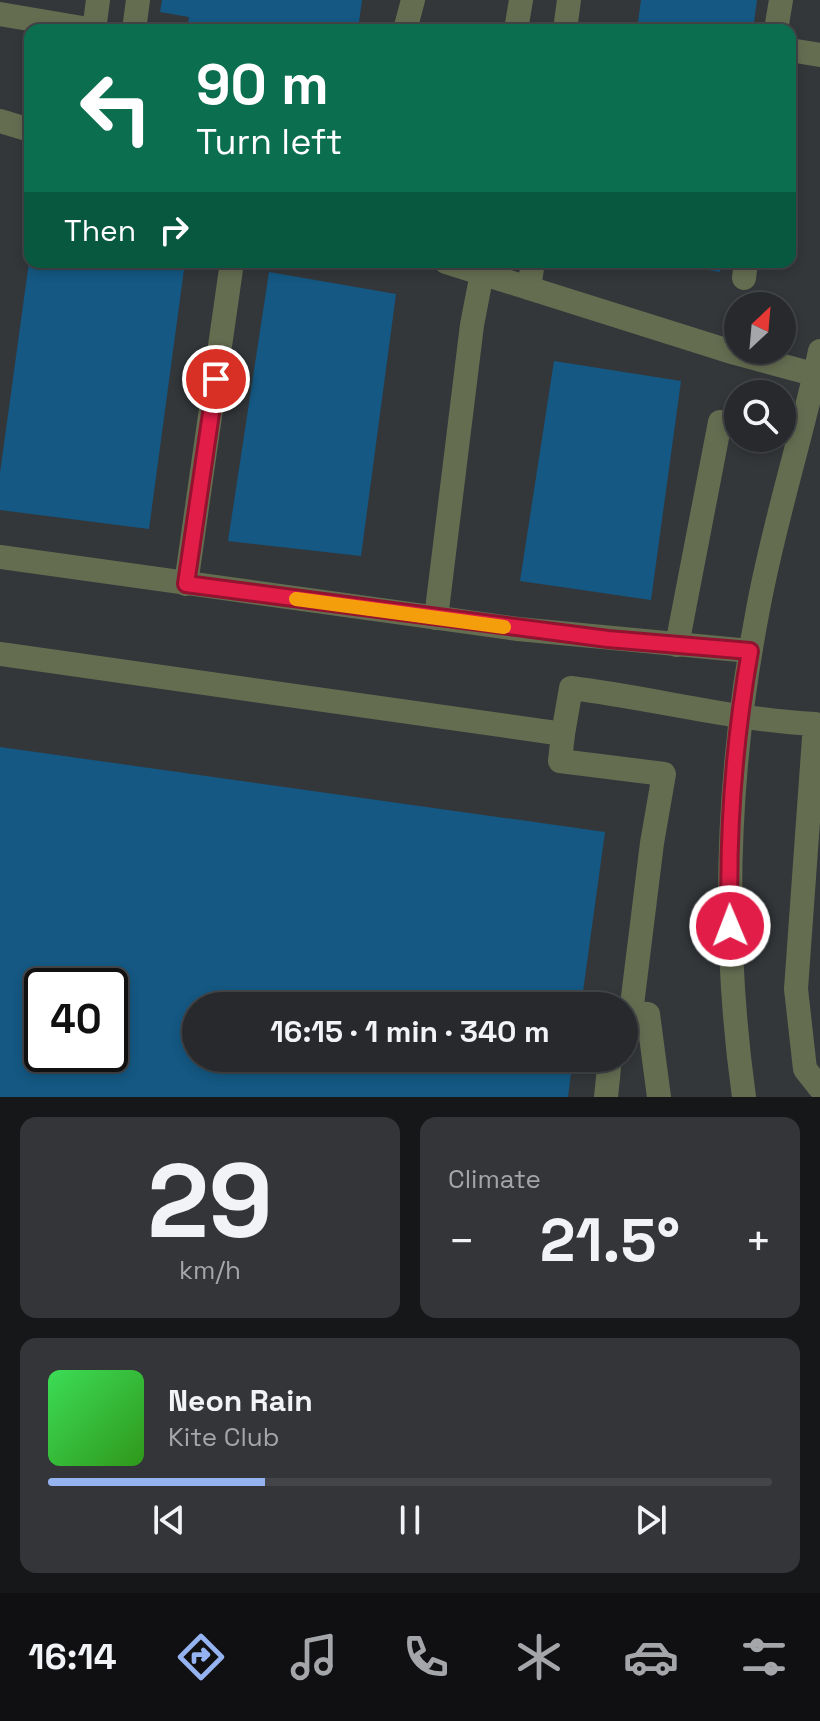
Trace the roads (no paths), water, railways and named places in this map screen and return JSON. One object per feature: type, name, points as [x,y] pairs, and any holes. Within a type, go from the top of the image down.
[{"type":"street","points":[[95,24],[98,0]]},
{"type":"street","points":[[135,24],[138,0]]},
{"type":"street","points":[[517,24],[521,0]]},
{"type":"street","points":[[566,24],[569,0]]},
{"type":"street","points":[[777,24],[781,0]]},
{"type":"street","points":[[0,14],[59,24]]},
{"type":"street","points":[[796,51],[820,55]]},
{"type":"street","points":[[0,121],[24,128]]},
{"type":"street","points":[[186,584],[231,268]]},
{"type":"street","points":[[466,268],[735,353],[818,367],[759,601],[740,716],[730,834],[729,897],[732,983],[744,1097]]},
{"type":"street","points":[[529,288],[532,268]]},
{"type":"street","points":[[436,618],[472,325],[482,273]]},
{"type":"street","points":[[677,645],[720,422]]},
{"type":"street","points":[[0,557],[436,618],[608,639],[750,651]]},
{"type":"street","points":[[0,654],[563,734]]},
{"type":"street","points":[[630,992],[664,774],[560,761],[571,688],[624,694],[740,716],[818,718],[796,989],[815,1071]]},
{"type":"street","points":[[638,1014],[648,1014],[659,1097]]},
{"type":"street","points":[[606,1097],[609,1072]]}]
